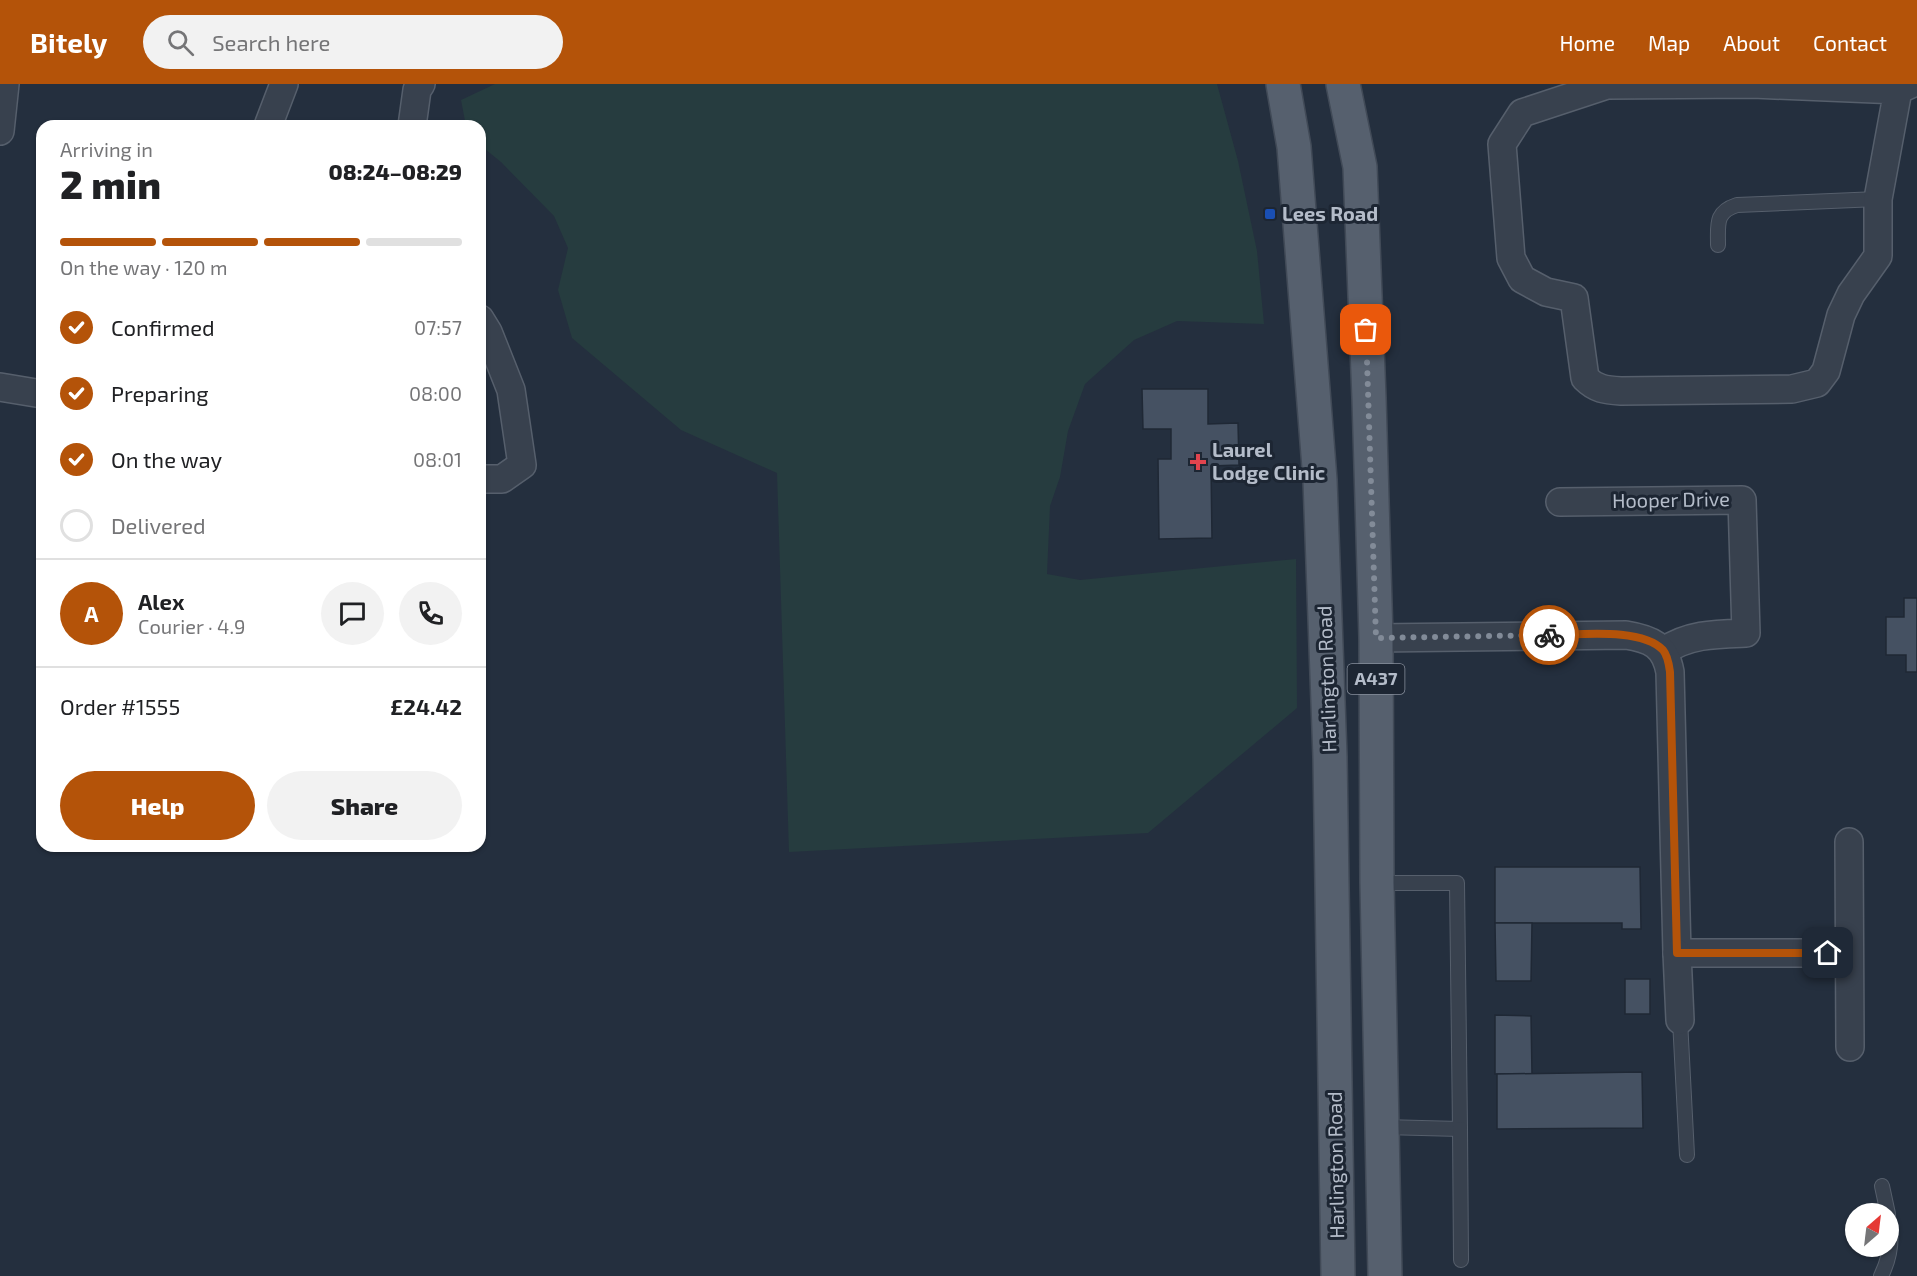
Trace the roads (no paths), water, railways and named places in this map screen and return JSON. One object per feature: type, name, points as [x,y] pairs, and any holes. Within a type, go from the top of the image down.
[{"type":"main road","name":"Harlington Road","points":[[1283,84],[1293,147],[1320,480],[1330,757],[1338,1276]]},
{"type":"main road","name":"A437","points":[[1343,84],[1360,168],[1376,638],[1377,883],[1385,1276]]},
{"type":"street","points":[[0,131],[5,84]]},
{"type":"street","points":[[270,120],[284,84]]},
{"type":"street","points":[[413,120],[417,90],[421,84]]},
{"type":"street","points":[[1607,84],[1904,87],[1878,199],[1878,256],[1851,294],[1841,315],[1826,371],[1817,383],[1792,389],[1621,391],[1594,387],[1585,378],[1575,298],[1546,292],[1521,279],[1510,258],[1502,144],[1522,113],[1607,84]]},
{"type":"street","points":[[486,329],[511,390],[522,465],[502,479],[486,479]]},
{"type":"street","points":[[0,387],[36,393]]},
{"type":"street","name":"Hooper Drive","points":[[1560,502],[1742,500],[1746,633],[1693,636],[1677,642],[1664,651]]},
{"type":"street","points":[[1376,638],[1626,635],[1642,638],[1664,651],[1670,672],[1680,1020]]},
{"type":"street","points":[[1849,842],[1850,1047]]},
{"type":"street","points":[[1677,953],[1849,953]]},
{"type":"lane","points":[[1718,245],[1721,214],[1727,208],[1737,205],[1878,199]]},
{"type":"lane","points":[[1377,883],[1457,883],[1461,1260]]},
{"type":"lane","points":[[1680,1020],[1687,1155]]},
{"type":"lane","points":[[1383,1128],[1460,1129]]},
{"type":"lane","points":[[1882,1185],[1886,1203]]},
{"type":"lane","points":[[1881,1276],[1887,1257]]},
{"type":"place","name":"Lees Road","points":[[1270,214]]},
{"type":"place","name":"Laurel Lodge Clinic","points":[[1198,462]]}]
